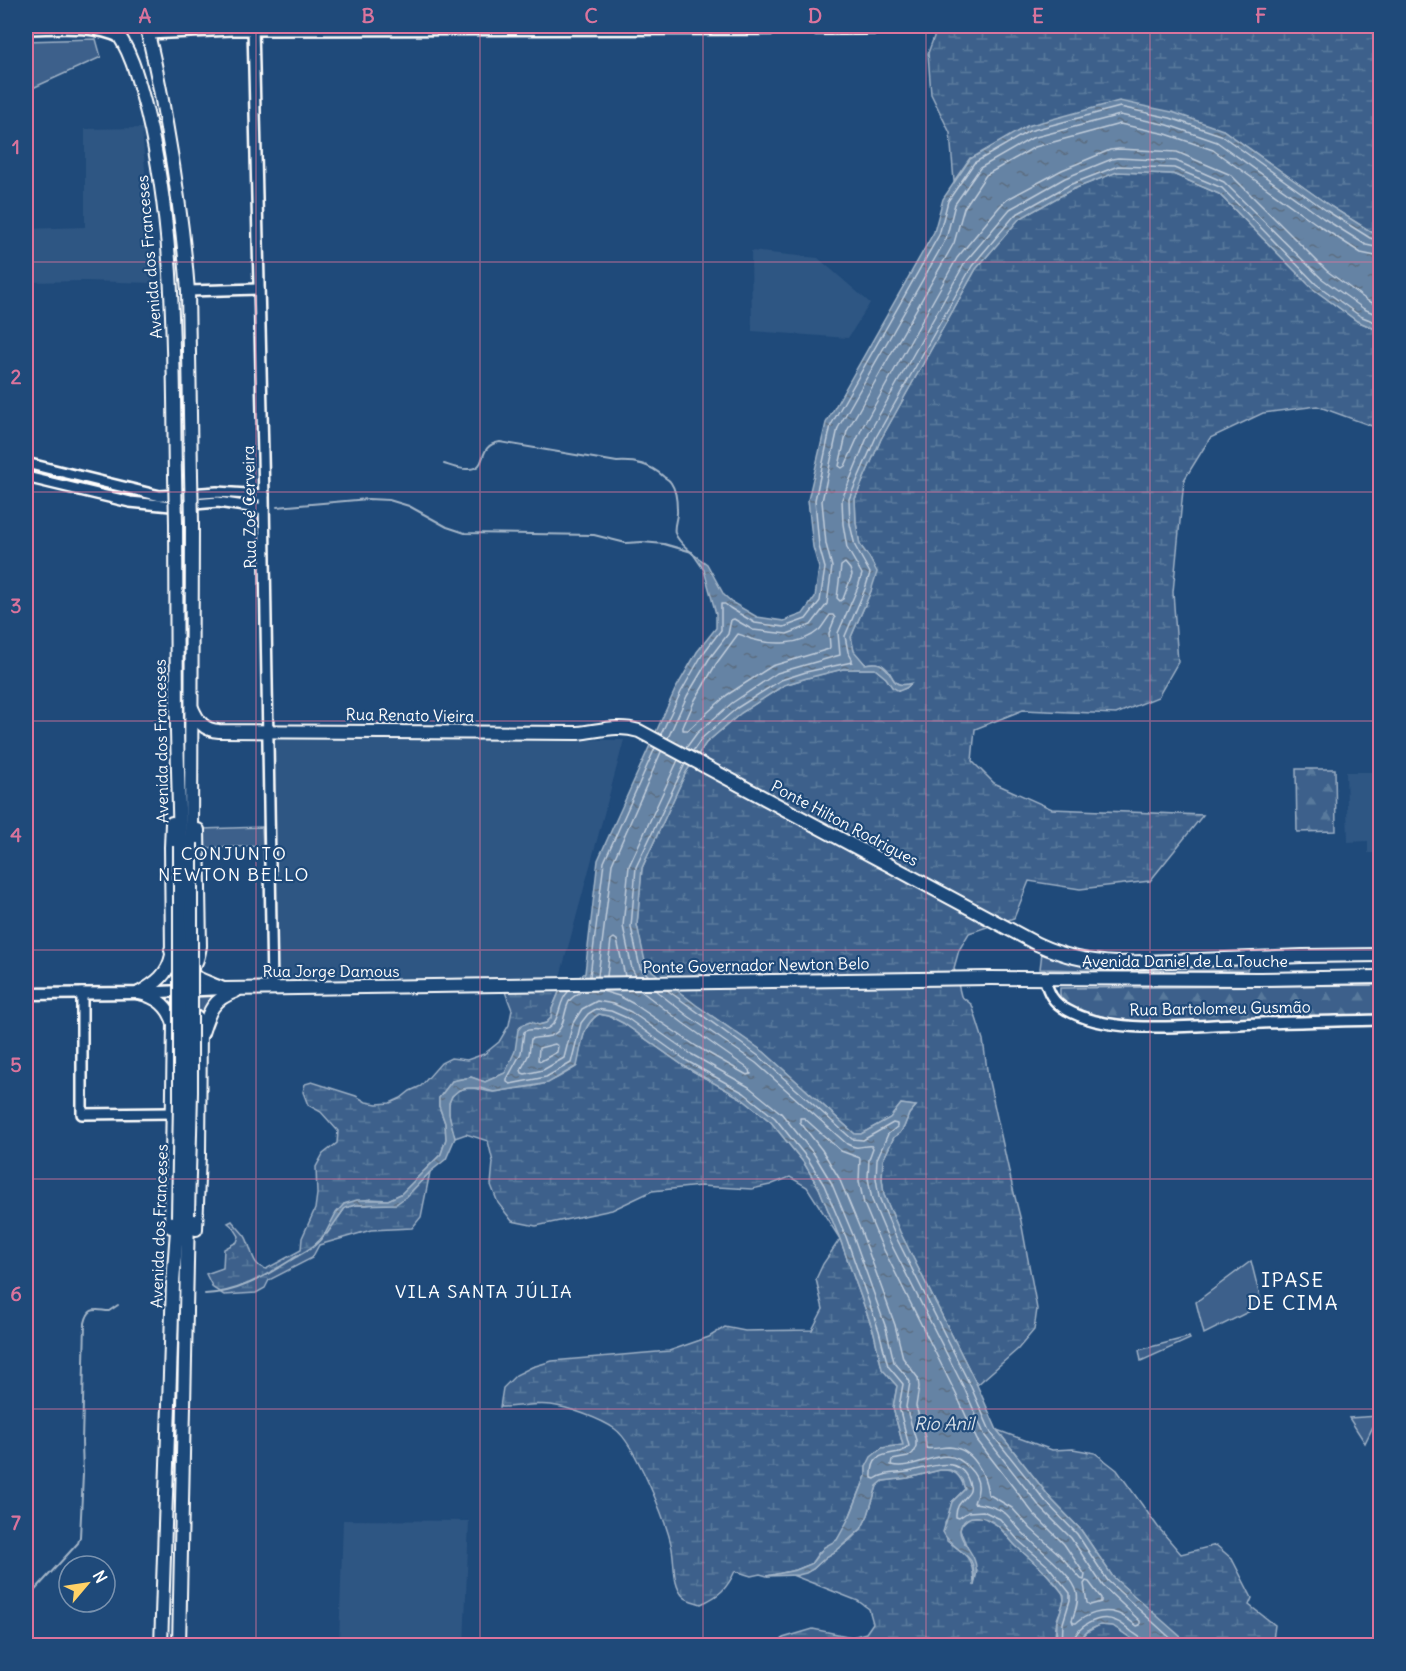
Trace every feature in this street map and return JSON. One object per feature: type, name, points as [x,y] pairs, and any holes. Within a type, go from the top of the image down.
[{"type":"main road","name":"Avenida dos Franceses","points":[[112,26],[122,38],[141,92],[155,151],[167,233],[174,334],[177,732],[185,844]]},
{"type":"main road","points":[[117,26],[131,61]]},
{"type":"main road","name":"Avenida dos Franceses","points":[[145,28],[156,69],[172,160],[184,242],[188,291],[192,708],[191,773],[185,844],[180,1101],[188,1299],[179,1646]]},
{"type":"main road","name":"Rua Renato Vieira","points":[[192,708],[204,728],[211,730],[578,733],[621,727],[639,731]]},
{"type":"main road","name":"Ponte Hilton Rodrigues","points":[[639,731],[1037,944]]},
{"type":"main road","points":[[139,993],[158,981],[165,974],[170,963],[171,847],[177,732]]},
{"type":"main road","points":[[181,969],[187,970],[194,967],[200,946],[198,826],[191,773]]},
{"type":"main road","name":"Avenida Daniel de La Touche","points":[[1037,944],[1081,960],[1116,963],[1380,955]]},
{"type":"main road","points":[[171,950],[174,960],[181,969],[223,989]]},
{"type":"main road","points":[[1260,979],[1259,969],[1264,963],[1291,961],[1304,956]]},
{"type":"main road","name":"Avenida Daniel de La Touche","points":[[990,978],[1380,977]]},
{"type":"main road","name":"Ponte Governador Newton Belo","points":[[523,985],[990,978]]},
{"type":"main road","name":"Rua Jorge Damous","points":[[26,994],[523,985]]},
{"type":"main road","points":[[200,1040],[209,1013],[215,1004],[225,995],[242,989]]},
{"type":"main road","points":[[139,993],[162,1002],[170,1013],[174,1027],[171,1222],[173,1283]]},
{"type":"main road","points":[[174,1027],[181,1016],[187,1014],[194,1016],[200,1024],[197,1209],[188,1299]]},
{"type":"main road","name":"Avenida dos Franceses","points":[[161,1646],[173,1283],[183,1216]]},
{"type":"street","points":[[26,29],[61,27],[100,31],[122,38]]},
{"type":"street","points":[[145,28],[874,27]]},
{"type":"street","name":"Rua Zoé Cerveira","points":[[253,28],[272,988]]},
{"type":"street","points":[[188,291],[259,290]]},
{"type":"street","points":[[26,463],[160,496],[217,492],[264,495]]},
{"type":"street","points":[[26,477],[130,502],[171,506],[218,502],[264,509]]},
{"type":"street","points":[[65,486],[72,484],[85,486],[86,477]]},
{"type":"street","name":"Rua Bartolomeu Gusmão","points":[[1044,978],[1050,996],[1068,1010],[1078,1015],[1118,1025],[1176,1027],[1380,1020]]},
{"type":"street","points":[[82,993],[82,1114],[172,1113]]},
{"type":"shaded area","points":[[142,128],[153,283],[26,282],[26,229],[85,227],[85,129]]},
{"type":"shaded area","points":[[751,251],[818,258],[870,303],[848,338],[752,331]]},
{"type":"shaded area","points":[[273,737],[624,740],[560,977],[276,980]]},
{"type":"shaded area","points":[[1346,772],[1380,772],[1380,853],[1368,853],[1368,841],[1348,842]]},
{"type":"shaded area","points":[[343,1520],[469,1521],[464,1645],[339,1645]]},
{"type":"green space","points":[[938,26],[1380,26],[1380,236],[1330,206],[1223,130],[970,158],[954,181],[950,133],[931,94],[928,53]]},
{"type":"green space","points":[[96,39],[101,57],[26,91],[26,41]]},
{"type":"green space","points":[[1117,172],[1173,174],[1219,194],[1312,288],[1357,321],[1380,331],[1380,429],[1317,406],[1263,413],[1210,438],[1184,480],[1173,592],[1178,662],[1158,697],[1116,714],[1023,710],[975,729],[972,761],[994,783],[1052,809],[1203,815],[1150,881],[1080,889],[1029,881],[1014,918],[969,933],[959,950],[954,968],[961,996],[972,1005],[983,1040],[988,1077],[1021,1221],[1037,1309],[1034,1330],[1018,1349],[977,1385],[900,1232],[884,1195],[883,1160],[894,1137],[900,1133],[909,1114],[916,1106],[901,1104],[890,1118],[861,1134],[855,1134],[764,1052],[645,966],[637,925],[642,868],[686,772],[706,743],[741,713],[784,685],[843,669],[875,669],[886,678],[892,687],[899,690],[910,684],[899,684],[885,667],[876,663],[865,664],[854,652],[851,637],[871,591],[869,557],[860,545],[855,499],[881,439],[976,269],[1019,219],[1071,190]]},
{"type":"green space","points":[[26,467],[81,481],[58,482],[26,474]]},
{"type":"green space","points":[[92,483],[164,499],[164,503],[137,500],[91,488]]},
{"type":"green space","points":[[1296,769],[1335,769],[1336,831],[1297,832]]},
{"type":"green space","points":[[262,827],[263,846],[203,848],[202,829]]},
{"type":"green space","points":[[1042,953],[1072,963],[1096,967],[1250,962],[1247,970],[1040,969]]},
{"type":"green space","points":[[1380,985],[1380,1014],[1131,1022],[1075,1008],[1063,1001],[1060,993],[1060,988]]},
{"type":"green space","points":[[504,989],[560,990],[552,1009],[551,1018],[546,1023],[518,1030],[516,1051],[505,1073],[485,1082],[471,1077],[452,1081],[439,1098],[446,1139],[441,1154],[401,1194],[388,1200],[371,1199],[344,1204],[338,1218],[345,1208],[406,1197],[430,1172],[421,1217],[412,1228],[371,1230],[319,1245],[312,1258],[269,1280],[265,1288],[256,1293],[224,1295],[213,1288],[206,1274],[223,1268],[224,1249],[237,1242],[239,1236],[228,1223],[232,1221],[245,1236],[257,1264],[261,1267],[266,1269],[301,1250],[302,1238],[315,1209],[316,1167],[323,1154],[337,1143],[338,1131],[321,1112],[308,1105],[303,1092],[305,1084],[312,1082],[377,1104],[390,1103],[401,1098],[421,1086],[441,1063],[451,1058],[467,1060],[484,1054],[499,1042],[509,1025],[512,1010]]},
{"type":"green space","points":[[214,994],[201,1014],[177,1015],[161,997]]},
{"type":"green space","points":[[599,1014],[623,1023],[684,1066],[741,1098],[771,1122],[804,1163],[819,1188],[840,1239],[807,1187],[790,1177],[752,1189],[700,1186],[652,1191],[612,1210],[536,1226],[512,1221],[498,1203],[491,1185],[493,1162],[488,1141],[466,1134],[455,1138],[449,1116],[451,1099],[463,1088],[498,1092],[544,1084],[559,1077],[576,1067],[585,1030]]},
{"type":"green space","points":[[840,1239],[874,1333],[882,1369],[897,1386],[893,1408],[903,1445],[882,1448],[866,1467],[866,1476],[844,1530],[837,1540],[819,1552],[811,1564],[796,1570],[767,1576],[760,1574],[751,1576],[735,1571],[729,1583],[713,1598],[701,1604],[690,1600],[684,1597],[677,1587],[672,1549],[657,1504],[641,1467],[623,1437],[601,1421],[558,1406],[500,1407],[503,1388],[516,1375],[552,1361],[669,1351],[709,1337],[725,1327],[745,1331],[812,1330],[823,1309],[816,1279]]},
{"type":"green space","points":[[1251,1261],[1262,1305],[1204,1334],[1196,1302]]},
{"type":"green space","points":[[1189,1337],[1190,1339],[1141,1361],[1139,1350]]},
{"type":"green space","points":[[1378,1416],[1365,1443],[1349,1418]]},
{"type":"green space","points":[[997,1430],[1052,1450],[1073,1449],[1095,1453],[1117,1470],[1158,1527],[1181,1554],[1216,1545],[1232,1559],[1252,1598],[1249,1605],[1275,1625],[1273,1639],[1286,1645],[1190,1646],[1183,1641],[1113,1577],[1081,1530],[1051,1499]]},
{"type":"green space","points":[[940,1470],[956,1474],[965,1489],[952,1502],[945,1523],[947,1541],[967,1557],[972,1568],[974,1582],[977,1571],[960,1530],[962,1524],[970,1517],[983,1517],[997,1525],[1062,1592],[1063,1602],[1056,1623],[1056,1645],[778,1646],[783,1638],[813,1629],[852,1637],[866,1633],[873,1623],[869,1609],[858,1601],[792,1575],[813,1569],[861,1529],[877,1486],[883,1481]]},
{"type":"green space","points":[[1100,1625],[1113,1626],[1141,1645],[1078,1646],[1084,1635]]},
{"type":"water","name":"Rio Anil","points":[[1119,101],[1172,112],[1223,130],[1330,206],[1380,236],[1380,331],[1357,321],[1312,288],[1219,194],[1173,174],[1117,172],[1071,190],[1019,219],[976,269],[881,439],[855,499],[860,545],[877,572],[851,637],[854,651],[865,664],[877,663],[885,667],[895,682],[904,685],[912,683],[899,691],[875,669],[843,669],[807,678],[784,685],[741,713],[706,743],[686,772],[642,868],[637,925],[646,966],[696,1005],[764,1052],[855,1134],[861,1134],[890,1118],[901,1104],[916,1106],[909,1114],[900,1133],[894,1137],[883,1160],[884,1195],[997,1430],[1051,1499],[1081,1530],[1113,1577],[1190,1645],[1141,1645],[1113,1626],[1100,1625],[1089,1630],[1080,1639],[1078,1645],[1056,1645],[1057,1622],[1064,1595],[1048,1575],[997,1525],[978,1517],[968,1518],[960,1530],[975,1562],[974,1586],[974,1570],[971,1561],[943,1532],[952,1502],[965,1489],[962,1480],[950,1470],[883,1481],[877,1486],[861,1529],[836,1551],[806,1573],[767,1576],[796,1570],[811,1564],[824,1547],[837,1540],[850,1516],[871,1457],[882,1448],[903,1445],[893,1408],[897,1386],[882,1369],[874,1333],[840,1239],[819,1188],[804,1163],[771,1122],[741,1098],[684,1066],[623,1023],[609,1016],[599,1014],[585,1030],[577,1066],[548,1083],[494,1092],[480,1088],[459,1090],[452,1096],[449,1103],[449,1114],[455,1138],[446,1159],[396,1204],[355,1205],[345,1208],[325,1234],[336,1213],[344,1204],[357,1200],[388,1200],[401,1194],[441,1154],[446,1139],[439,1098],[452,1081],[471,1077],[485,1082],[505,1073],[515,1051],[518,1030],[522,1025],[530,1022],[539,1025],[546,1023],[551,1018],[552,1009],[560,990],[585,973],[598,860],[675,690],[697,652],[716,628],[716,614],[704,570],[693,554],[707,564],[724,595],[757,617],[784,621],[803,614],[815,597],[819,568],[813,547],[808,500],[826,423],[934,232],[943,199],[970,159],[1027,126]]},
{"type":"waterway","points":[[444,464],[463,469],[475,468],[488,448],[500,442],[648,466],[669,480],[673,486],[677,507],[675,533],[680,542],[693,554]]},
{"type":"waterway","points":[[277,507],[368,499],[389,500],[409,506],[447,527],[465,533],[594,535],[626,543],[664,544],[692,552]]},
{"type":"waterway","points":[[205,1294],[228,1291],[260,1278],[309,1249],[325,1234]]},
{"type":"waterway","points":[[26,1600],[78,1543],[80,1537],[85,1323],[91,1311],[109,1311],[118,1305]]},
{"type":"district","name":"CONJUNTO NEWTON BELLO","points":[[234,863]]},
{"type":"district","name":"IPASE DE CIMA","points":[[1293,1290]]},
{"type":"district","name":"VILA SANTA JÚLIA","points":[[484,1291]]}]
